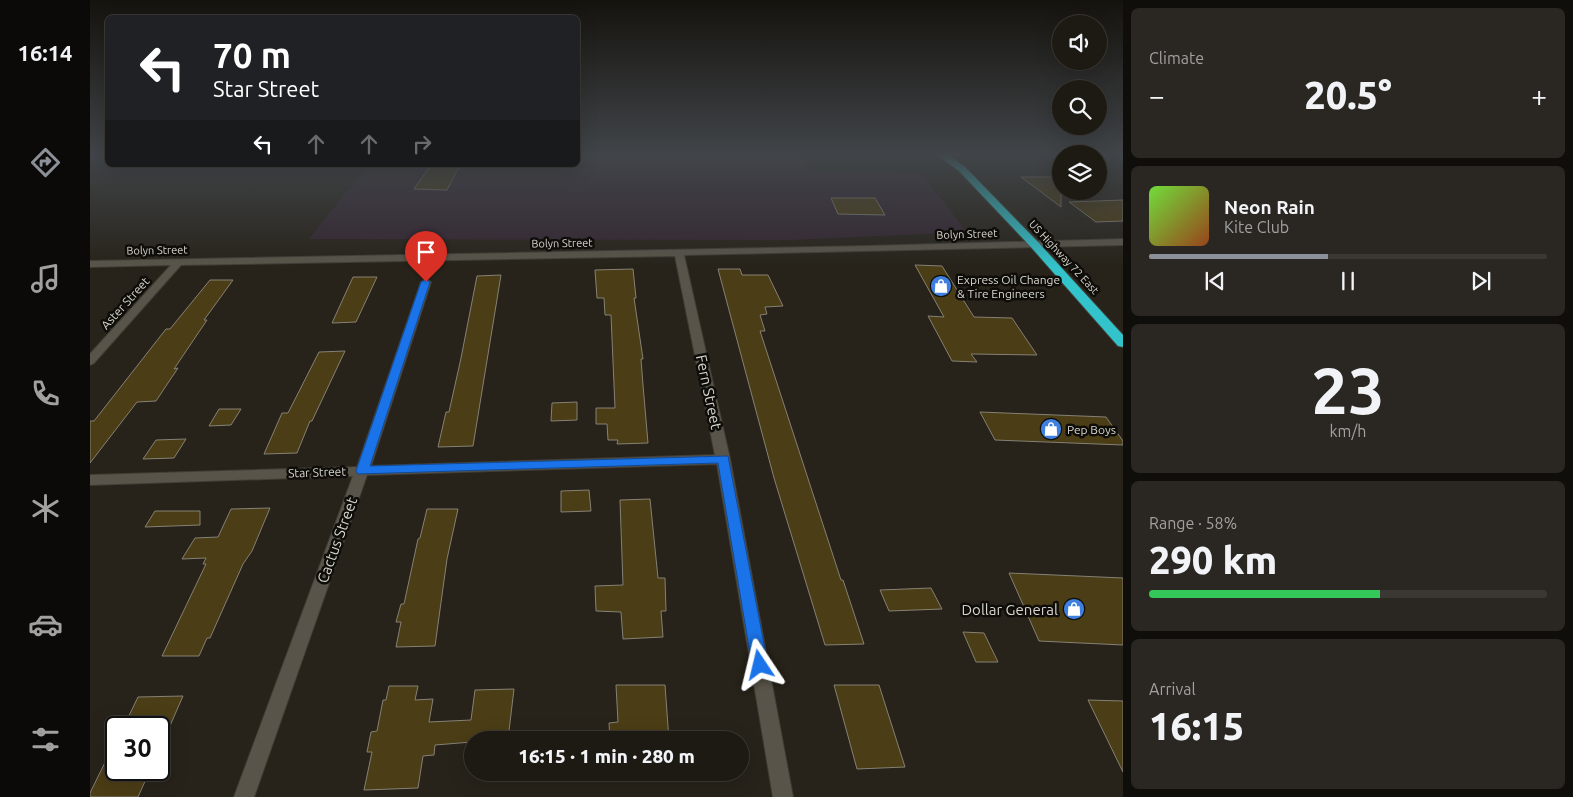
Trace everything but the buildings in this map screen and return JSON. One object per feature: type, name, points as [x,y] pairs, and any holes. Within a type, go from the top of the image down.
[{"type":"highway","name":"US Highway 72 East","points":[[984,192],[1034,244],[1123,343]]},
{"type":"street","name":"Bolyn Street","points":[[90,264],[679,253],[1123,242]]},
{"type":"street","name":"Fern Street","points":[[679,253],[723,459],[783,797]]},
{"type":"street","name":"Aster Street","points":[[90,361],[179,262]]},
{"type":"street","name":"Cactus Street","points":[[244,797],[362,471],[426,282]]},
{"type":"street","name":"Star Street","points":[[90,480],[723,459]]},
{"type":"shaded area","points":[[346,192],[936,192],[967,232],[791,240],[309,239]]},
{"type":"place","name":"Express Oil Change & Tire Engineers","points":[[941,286]]},
{"type":"place","name":"Pep Boys","points":[[1051,429]]},
{"type":"place","name":"Dollar General","points":[[1074,609]]},
{"type":"route","points":[[426,282],[362,471],[723,459],[760,665]]}]
